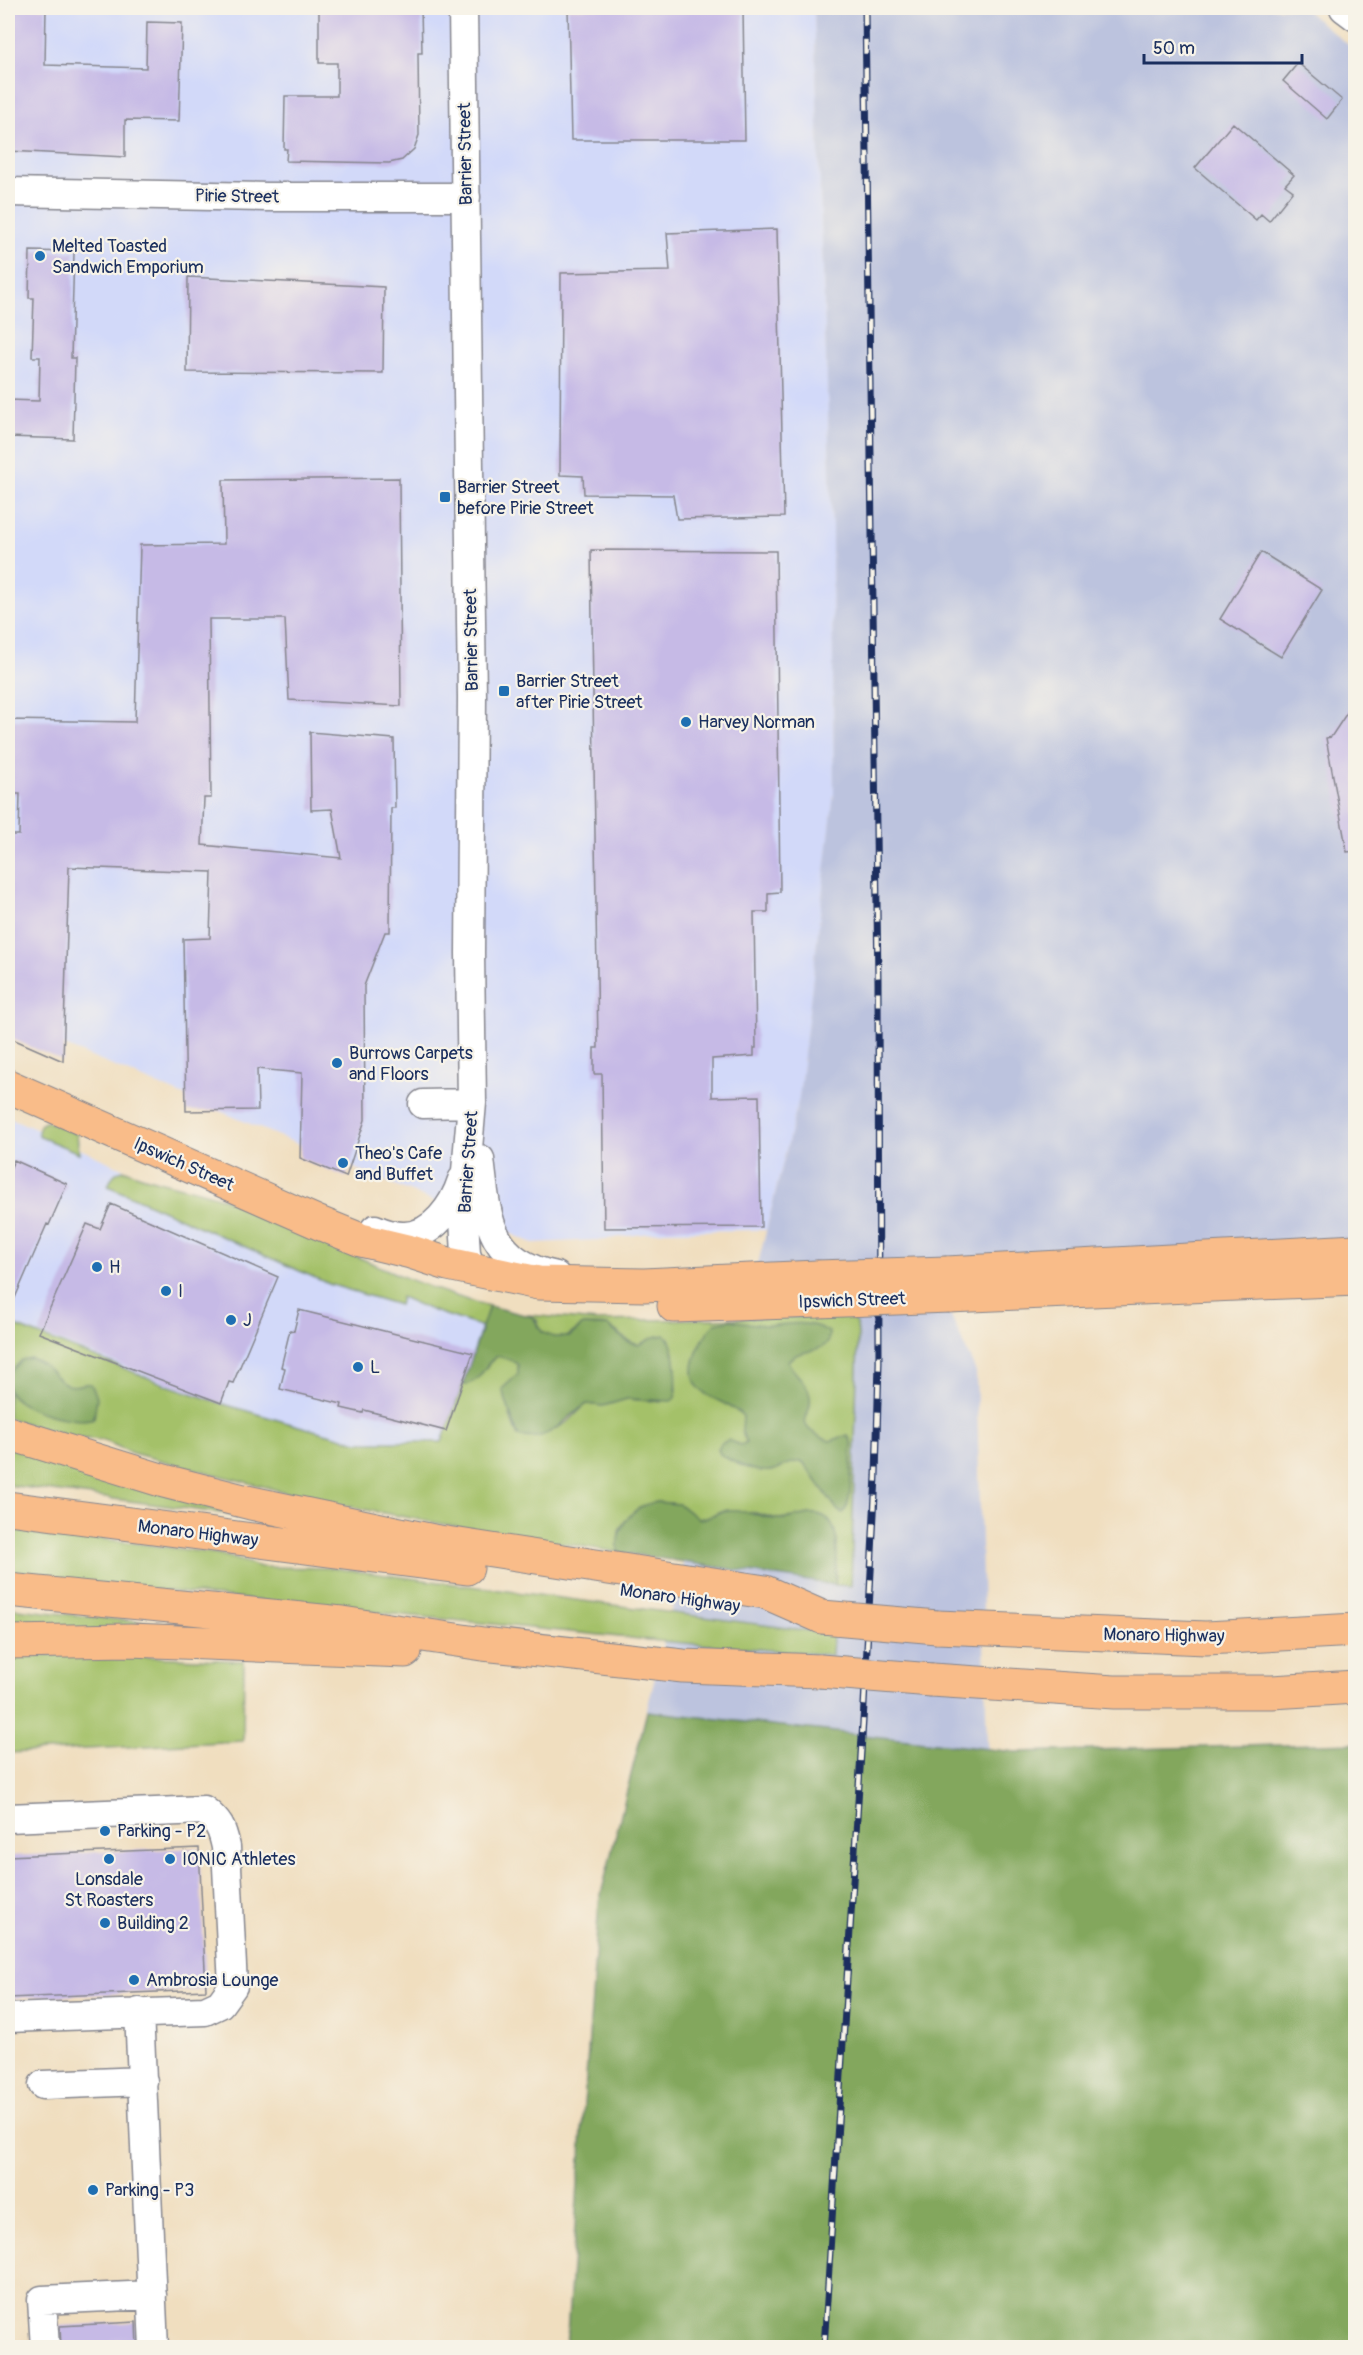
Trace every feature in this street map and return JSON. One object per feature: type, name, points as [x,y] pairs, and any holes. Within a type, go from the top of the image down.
[{"type":"main road","name":"Ipswich Street","points":[[8,1086],[361,1240],[472,1271],[538,1283],[818,1289]]},
{"type":"main road","name":"Ipswich Street","points":[[361,1240],[396,1260],[432,1276],[515,1300],[554,1306],[598,1308],[818,1289],[1350,1265]]},
{"type":"main road","points":[[472,1271],[484,1284],[515,1300]]},
{"type":"main road","points":[[8,1433],[164,1481],[307,1516],[485,1550],[765,1592],[822,1617]]},
{"type":"main road","name":"Monaro Highway","points":[[8,1508],[822,1617],[937,1626],[1206,1638],[1356,1630]]},
{"type":"main road","points":[[8,1590],[342,1623],[483,1644],[683,1666],[820,1671],[1114,1692],[1272,1692],[1356,1687]]},
{"type":"main road","points":[[8,1642],[130,1640],[458,1653],[483,1644]]},
{"type":"street","name":"Barrier Street","points":[[463,8],[472,697],[470,963],[472,1103],[465,1171],[464,1234],[466,1254],[472,1271]]},
{"type":"street","points":[[1344,8],[1356,17]]},
{"type":"street","name":"Pirie Street","points":[[8,192],[267,197],[466,197]]},
{"type":"street","points":[[423,1104],[472,1103],[488,1220],[500,1243],[520,1262],[543,1273],[609,1285]]},
{"type":"street","points":[[319,1223],[372,1228],[394,1236],[415,1235],[430,1227],[445,1214],[456,1196],[465,1171]]},
{"type":"street","points":[[8,1818],[204,1810],[218,1821],[226,1847],[233,1986],[220,2004],[212,2009],[8,2018]]},
{"type":"street","points":[[139,2012],[154,2348]]},
{"type":"street","points":[[43,2085],[143,2081]]},
{"type":"street","points":[[45,2348],[42,2300],[152,2295]]},
{"type":"shaded area","points":[[8,8],[814,8],[832,526],[834,794],[799,1099],[766,1230],[664,1231],[599,1240],[533,1243],[8,1022]]},
{"type":"shaded area","points":[[814,8],[1303,8],[1356,51],[1355,1244],[949,1311],[976,1372],[1005,2347],[566,2348],[599,1902],[799,1099],[834,794],[832,526]]},
{"type":"shaded area","points":[[8,1117],[38,1130],[45,1122],[77,1134],[80,1149],[146,1179],[226,1199],[427,1286],[489,1306],[443,1442],[358,1442],[295,1425],[167,1385],[8,1323]]},
{"type":"green space","points":[[45,1122],[77,1134],[79,1153],[40,1137],[38,1132],[40,1125]]},
{"type":"green space","points":[[126,1170],[227,1200],[389,1271],[489,1306],[483,1327],[433,1311],[401,1297],[399,1305],[329,1284],[108,1186],[117,1173]]},
{"type":"green space","points":[[489,1306],[533,1317],[542,1332],[553,1337],[569,1337],[583,1325],[608,1326],[628,1342],[639,1345],[654,1337],[665,1335],[674,1356],[675,1398],[671,1401],[627,1399],[603,1406],[587,1404],[548,1433],[529,1437],[518,1436],[502,1389],[518,1374],[518,1365],[498,1356],[489,1363],[477,1379],[466,1385],[463,1384]]},
{"type":"green space","points":[[528,1315],[597,1321],[854,1316],[858,1336],[851,1586],[835,1585],[837,1539],[818,1514],[778,1519],[752,1512],[720,1511],[709,1517],[698,1519],[679,1504],[657,1502],[625,1521],[619,1530],[618,1552],[459,1527],[324,1502],[132,1453],[103,1440],[74,1438],[8,1418],[8,1323],[167,1385],[223,1404],[358,1442],[442,1442],[463,1384],[466,1385],[477,1379],[489,1363],[498,1356],[518,1365],[519,1374],[508,1384],[506,1395],[518,1436],[531,1437],[551,1431],[569,1421],[587,1404],[603,1406],[627,1399],[661,1402],[677,1391],[674,1353],[669,1338],[648,1340],[639,1345],[630,1342],[607,1326],[588,1325],[578,1328],[565,1337],[551,1337],[542,1332],[537,1320]]},
{"type":"green space","points":[[731,1320],[763,1325],[809,1324],[829,1332],[828,1343],[818,1349],[792,1357],[788,1361],[809,1392],[810,1401],[806,1424],[809,1429],[830,1441],[848,1435],[852,1444],[849,1500],[843,1513],[838,1511],[803,1462],[792,1463],[775,1470],[761,1471],[739,1464],[720,1454],[718,1449],[721,1443],[729,1440],[740,1445],[746,1443],[742,1432],[743,1416],[698,1387],[693,1369],[698,1348],[709,1330],[715,1323]]},
{"type":"green space","points":[[30,1358],[46,1366],[61,1381],[69,1385],[91,1384],[97,1397],[94,1418],[86,1420],[49,1415],[16,1399],[8,1388],[8,1374],[22,1360]]},
{"type":"green space","points":[[8,1446],[235,1515],[8,1485]]},
{"type":"green space","points":[[657,1502],[679,1504],[698,1519],[735,1510],[778,1519],[810,1514],[821,1515],[834,1529],[837,1552],[835,1585],[618,1552],[619,1534],[627,1519],[640,1508]]},
{"type":"green space","points":[[8,1528],[56,1537],[57,1533],[219,1554],[261,1567],[333,1568],[833,1634],[832,1655],[659,1641],[8,1575]]},
{"type":"green space","points":[[8,1608],[215,1630],[8,1633]]},
{"type":"green space","points":[[83,1654],[244,1661],[243,1741],[8,1753],[8,1656]]},
{"type":"green space","points":[[647,1711],[1016,1752],[1355,1743],[1355,2347],[566,2347],[599,1902]]},
{"type":"building","points":[[8,8],[46,8],[45,65],[146,68],[147,22],[182,23],[179,121],[125,120],[125,157],[8,151]]},
{"type":"building","points":[[319,8],[421,8],[422,53],[418,53],[419,135],[414,149],[402,160],[389,163],[286,161],[287,149],[284,149],[285,96],[337,96],[337,63],[319,63]]},
{"type":"building","points":[[568,8],[743,8],[745,140],[571,140]]},
{"type":"building","points":[[1298,63],[1342,100],[1327,119],[1283,81]]},
{"type":"building","points":[[1233,123],[1294,175],[1285,185],[1293,191],[1269,221],[1261,214],[1256,220],[1195,168]]},
{"type":"building","points":[[777,229],[784,517],[677,519],[673,495],[584,494],[583,476],[560,475],[561,273],[670,271],[667,233]]},
{"type":"building","points":[[30,251],[74,252],[71,358],[75,358],[73,439],[8,437],[8,400],[39,401],[40,357],[32,357],[34,298],[29,298]]},
{"type":"building","points":[[188,277],[384,287],[383,373],[187,372]]},
{"type":"building","points":[[399,478],[401,706],[289,700],[285,619],[209,619],[211,798],[204,798],[202,845],[341,858],[332,809],[311,810],[310,732],[394,739],[395,808],[391,808],[390,932],[385,932],[364,986],[365,1120],[346,1177],[300,1158],[302,1073],[257,1069],[258,1110],[186,1111],[183,939],[210,938],[212,872],[69,867],[63,1061],[8,1037],[8,835],[19,835],[20,794],[8,794],[8,720],[135,722],[140,545],[224,544],[223,480]]},
{"type":"building","name":"Harvey Norman","points":[[591,550],[776,551],[780,892],[768,893],[768,912],[754,912],[756,1048],[754,1048],[754,1056],[712,1059],[712,1097],[759,1096],[761,1227],[604,1228],[602,1074],[594,1074],[594,1048],[598,1048]]},
{"type":"building","points":[[1261,552],[1322,590],[1281,657],[1220,619]]},
{"type":"building","points":[[1356,699],[1356,851],[1347,852],[1326,738],[1331,737]]},
{"type":"building","points":[[14,1160],[67,1184],[8,1314],[8,1174]]},
{"type":"building","points":[[111,1204],[278,1277],[233,1383],[229,1382],[221,1403],[39,1333],[87,1224],[100,1229]]},
{"type":"building","name":"L","points":[[299,1310],[473,1353],[446,1431],[364,1410],[363,1413],[341,1408],[342,1404],[280,1389],[285,1368],[281,1367],[290,1330],[294,1331]]},
{"type":"building","name":"Building 2","points":[[199,1848],[206,1990],[8,1998],[8,1856]]},
{"type":"building","points":[[136,2322],[137,2348],[61,2348],[60,2326]]},
{"type":"railway","points":[[824,2348],[864,1705],[876,1476],[879,1362],[878,981],[865,8]]},
{"type":"place","name":"Melted Toasted Sandwich Emporium","points":[[40,256]]},
{"type":"place","name":"Barrier Street before Pirie Street","points":[[445,497]]},
{"type":"place","name":"Barrier Street after Pirie Street","points":[[504,691]]},
{"type":"place","name":"Harvey Norman","points":[[686,722]]},
{"type":"place","name":"Burrows Carpets and Floors","points":[[337,1063]]},
{"type":"place","name":"Theo's Cafe and Buffet","points":[[343,1163]]},
{"type":"place","name":"H","points":[[97,1267]]},
{"type":"place","name":"I","points":[[166,1291]]},
{"type":"place","name":"J","points":[[231,1320]]},
{"type":"place","name":"L","points":[[358,1367]]},
{"type":"place","name":"Parking - P2","points":[[105,1831]]},
{"type":"place","name":"Lonsdale St Roasters","points":[[109,1859]]},
{"type":"place","name":"IONIC Athletes","points":[[170,1859]]},
{"type":"place","name":"Building 2","points":[[105,1923]]},
{"type":"place","name":"Ambrosia Lounge","points":[[134,1980]]},
{"type":"place","name":"Parking - P3","points":[[93,2190]]}]
